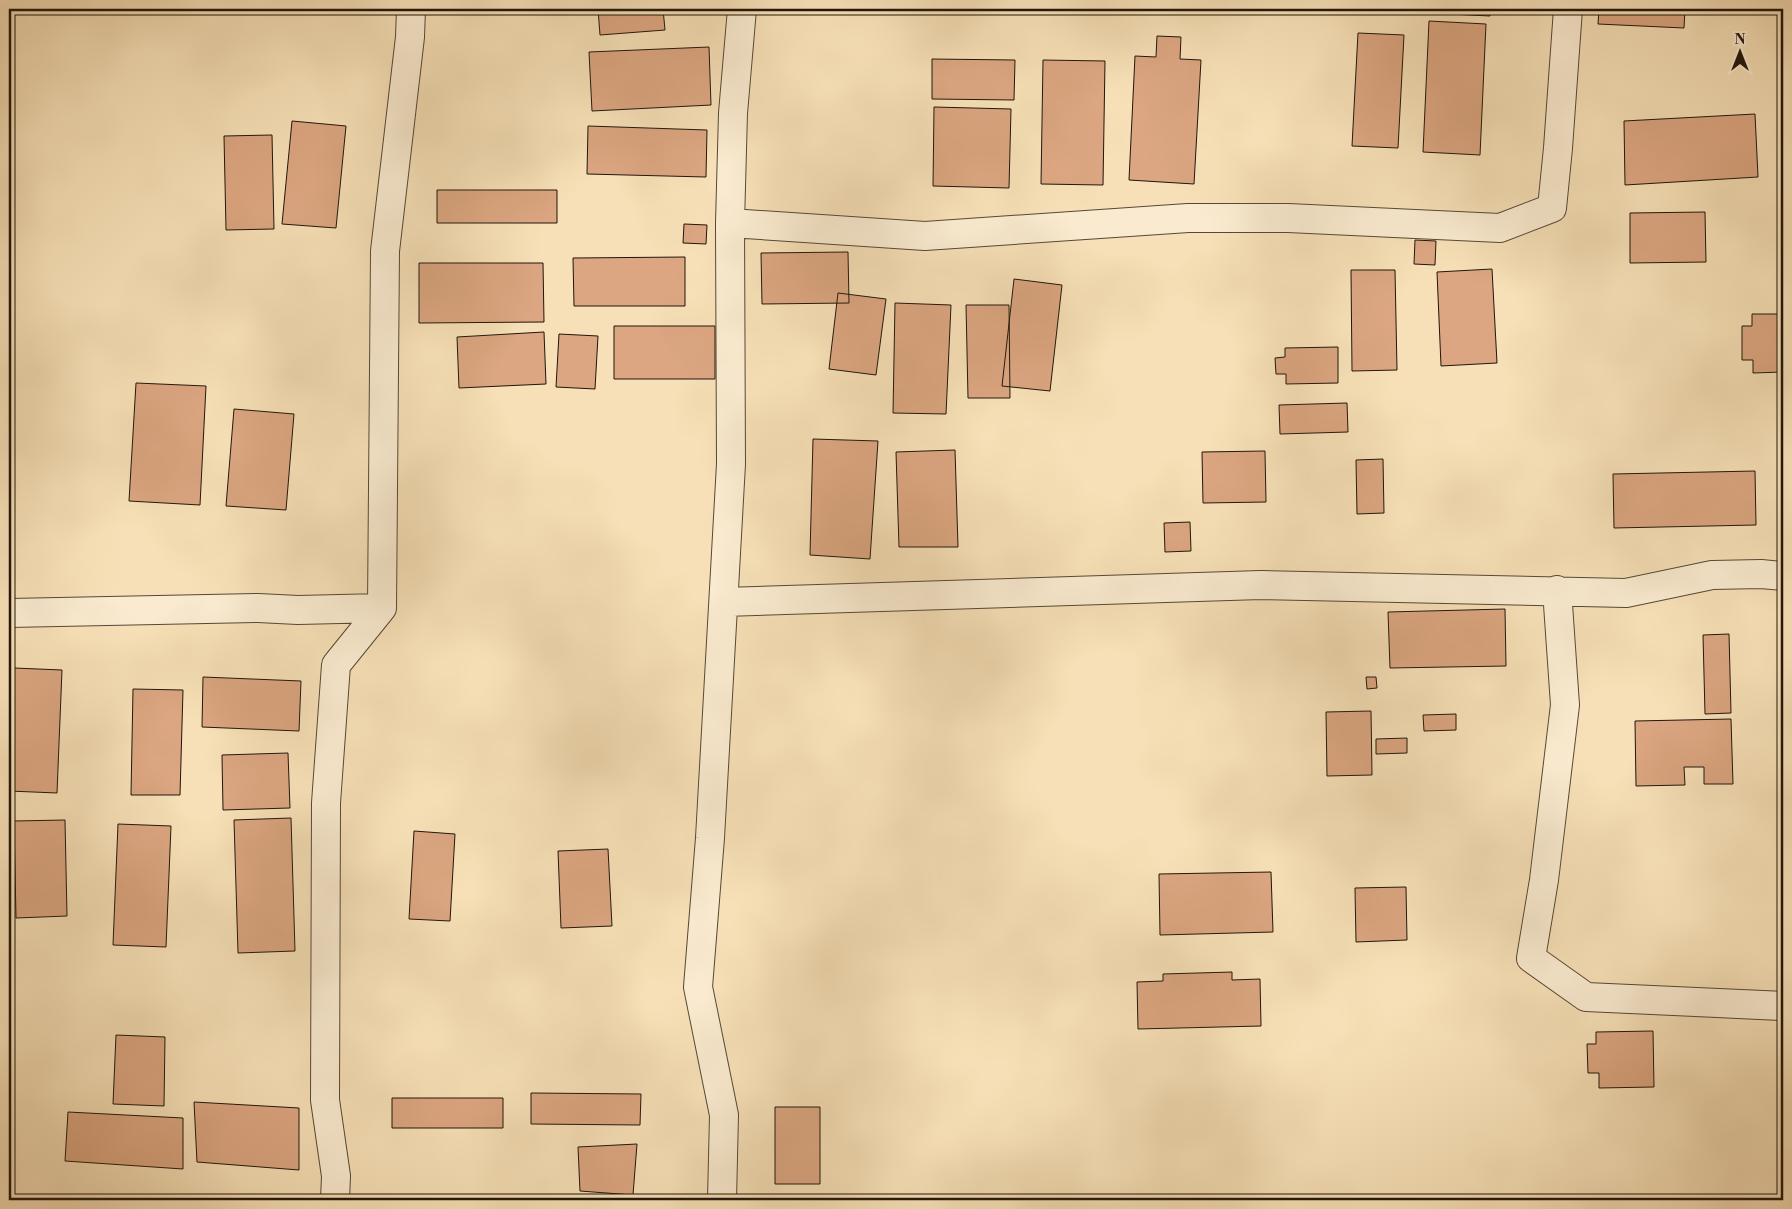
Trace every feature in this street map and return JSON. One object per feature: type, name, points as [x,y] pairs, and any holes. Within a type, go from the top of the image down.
[{"type":"street","points":[[335,1200],[336,1176],[325,1100],[326,803],[336,665],[382,608],[385,251],[410,37],[411,9]]},
{"type":"street","points":[[722,1200],[724,1115],[698,987],[710,838],[731,464],[730,223],[732,113],[742,9]]},
{"type":"street","points":[[730,223],[925,236],[1188,218],[1288,218],[1500,228],[1552,208],[1568,9]]},
{"type":"street","points":[[724,602],[1261,585],[1626,593],[1712,575],[1761,574],[1783,576]]},
{"type":"street","points":[[1557,590],[1566,705],[1544,880],[1531,958],[1586,997],[1783,1006]]},
{"type":"street","points":[[9,613],[248,608],[298,610],[382,608]]},
{"type":"building","points":[[598,9],[663,9],[665,30],[600,35]]},
{"type":"building","points":[[1430,9],[1491,9],[1490,16],[1429,13]]},
{"type":"building","points":[[1599,9],[1685,9],[1684,28],[1598,24]]},
{"type":"building","points":[[1429,21],[1486,24],[1480,155],[1423,152]]},
{"type":"building","points":[[1358,33],[1404,35],[1398,148],[1352,146]]},
{"type":"building","points":[[1157,36],[1181,37],[1180,59],[1201,60],[1194,184],[1129,180],[1135,56],[1156,57]]},
{"type":"building","points":[[709,47],[711,105],[592,111],[589,52]]},
{"type":"building","points":[[932,59],[1015,60],[1014,100],[932,99]]},
{"type":"building","points":[[1043,60],[1105,61],[1103,185],[1041,184]]},
{"type":"building","points":[[934,107],[1011,109],[1009,188],[933,186]]},
{"type":"building","points":[[1755,114],[1758,177],[1625,185],[1624,121]]},
{"type":"building","points":[[292,121],[346,126],[336,228],[282,224]]},
{"type":"building","points":[[588,126],[707,130],[706,177],[587,174]]},
{"type":"building","points":[[272,135],[274,229],[226,230],[224,136]]},
{"type":"building","points":[[437,190],[557,190],[557,223],[437,223]]},
{"type":"building","points":[[1705,212],[1706,262],[1630,263],[1630,213]]},
{"type":"building","points":[[684,224],[707,225],[706,244],[683,243]]},
{"type":"building","points":[[1415,240],[1436,241],[1435,265],[1414,264]]},
{"type":"building","points":[[848,252],[849,303],[762,304],[761,253]]},
{"type":"building","points":[[685,257],[685,306],[574,306],[573,258]]},
{"type":"building","points":[[419,263],[543,263],[544,322],[419,323]]},
{"type":"building","points":[[1492,269],[1497,363],[1441,366],[1437,272]]},
{"type":"building","points":[[1351,270],[1395,270],[1397,370],[1352,371]]},
{"type":"building","points":[[1014,279],[1062,285],[1050,391],[1002,386]]},
{"type":"building","points":[[838,293],[886,299],[876,375],[829,369]]},
{"type":"building","points":[[895,303],[951,305],[946,414],[893,413]]},
{"type":"building","points":[[966,305],[1009,305],[1010,398],[968,398]]},
{"type":"building","points":[[1752,314],[1783,314],[1783,372],[1753,373],[1753,360],[1742,360],[1742,326],[1752,326]]},
{"type":"building","points":[[614,326],[715,326],[715,379],[614,379]]},
{"type":"building","points":[[544,332],[546,384],[459,388],[457,337]]},
{"type":"building","points":[[559,334],[598,336],[595,389],[556,387]]},
{"type":"building","points":[[1338,347],[1338,383],[1286,384],[1286,374],[1276,374],[1275,358],[1285,357],[1285,348]]},
{"type":"building","points":[[136,383],[206,386],[200,505],[129,501]]},
{"type":"building","points":[[1347,403],[1348,432],[1280,434],[1279,405]]},
{"type":"building","points":[[234,409],[294,414],[286,510],[226,506]]},
{"type":"building","points":[[813,439],[878,441],[870,559],[810,555]]},
{"type":"building","points":[[955,450],[958,547],[899,547],[896,452]]},
{"type":"building","points":[[1265,451],[1266,502],[1203,503],[1202,452]]},
{"type":"building","points":[[1383,459],[1384,513],[1357,514],[1356,460]]},
{"type":"building","points":[[1755,471],[1756,525],[1614,528],[1613,474]]},
{"type":"building","points":[[1190,522],[1191,551],[1165,552],[1164,523]]},
{"type":"building","points":[[1505,609],[1506,666],[1390,668],[1388,612]]},
{"type":"building","points":[[1729,634],[1731,713],[1705,714],[1703,635]]},
{"type":"building","points":[[14,668],[62,670],[57,793],[9,791]]},
{"type":"building","points":[[203,677],[301,681],[299,731],[202,727]]},
{"type":"building","points":[[1366,677],[1376,677],[1377,688],[1367,689]]},
{"type":"building","points":[[133,689],[183,690],[180,795],[131,795]]},
{"type":"building","points":[[1371,711],[1372,775],[1327,776],[1326,712]]},
{"type":"building","points":[[1456,714],[1456,730],[1424,731],[1423,715]]},
{"type":"building","points":[[1731,719],[1733,784],[1704,784],[1704,767],[1684,767],[1685,785],[1636,786],[1635,721]]},
{"type":"building","points":[[1407,738],[1407,753],[1376,754],[1376,739]]},
{"type":"building","points":[[288,753],[290,808],[223,810],[222,755]]},
{"type":"building","points":[[291,818],[295,951],[238,953],[234,820]]},
{"type":"building","points":[[65,820],[67,916],[16,918],[14,821]]},
{"type":"building","points":[[118,824],[171,826],[166,947],[113,945]]},
{"type":"building","points":[[414,831],[455,834],[450,921],[409,919]]},
{"type":"building","points":[[608,849],[612,926],[561,928],[558,851]]},
{"type":"building","points":[[1271,872],[1273,932],[1160,935],[1159,874]]},
{"type":"building","points":[[1406,887],[1407,940],[1356,942],[1355,888]]},
{"type":"building","points":[[1232,972],[1232,980],[1260,979],[1261,1026],[1138,1029],[1137,982],[1163,981],[1163,974]]},
{"type":"building","points":[[1653,1031],[1654,1087],[1599,1088],[1599,1073],[1588,1073],[1587,1044],[1596,1044],[1596,1032]]},
{"type":"building","points":[[116,1035],[165,1037],[164,1106],[113,1104]]},
{"type":"building","points":[[531,1093],[641,1094],[640,1125],[531,1124]]},
{"type":"building","points":[[392,1098],[503,1098],[503,1128],[392,1128]]},
{"type":"building","points":[[194,1102],[299,1108],[299,1170],[197,1162]]},
{"type":"building","points":[[775,1107],[820,1107],[820,1184],[775,1184]]},
{"type":"building","points":[[68,1112],[183,1118],[183,1169],[65,1161]]},
{"type":"building","points":[[637,1144],[633,1195],[580,1191],[578,1147]]}]
